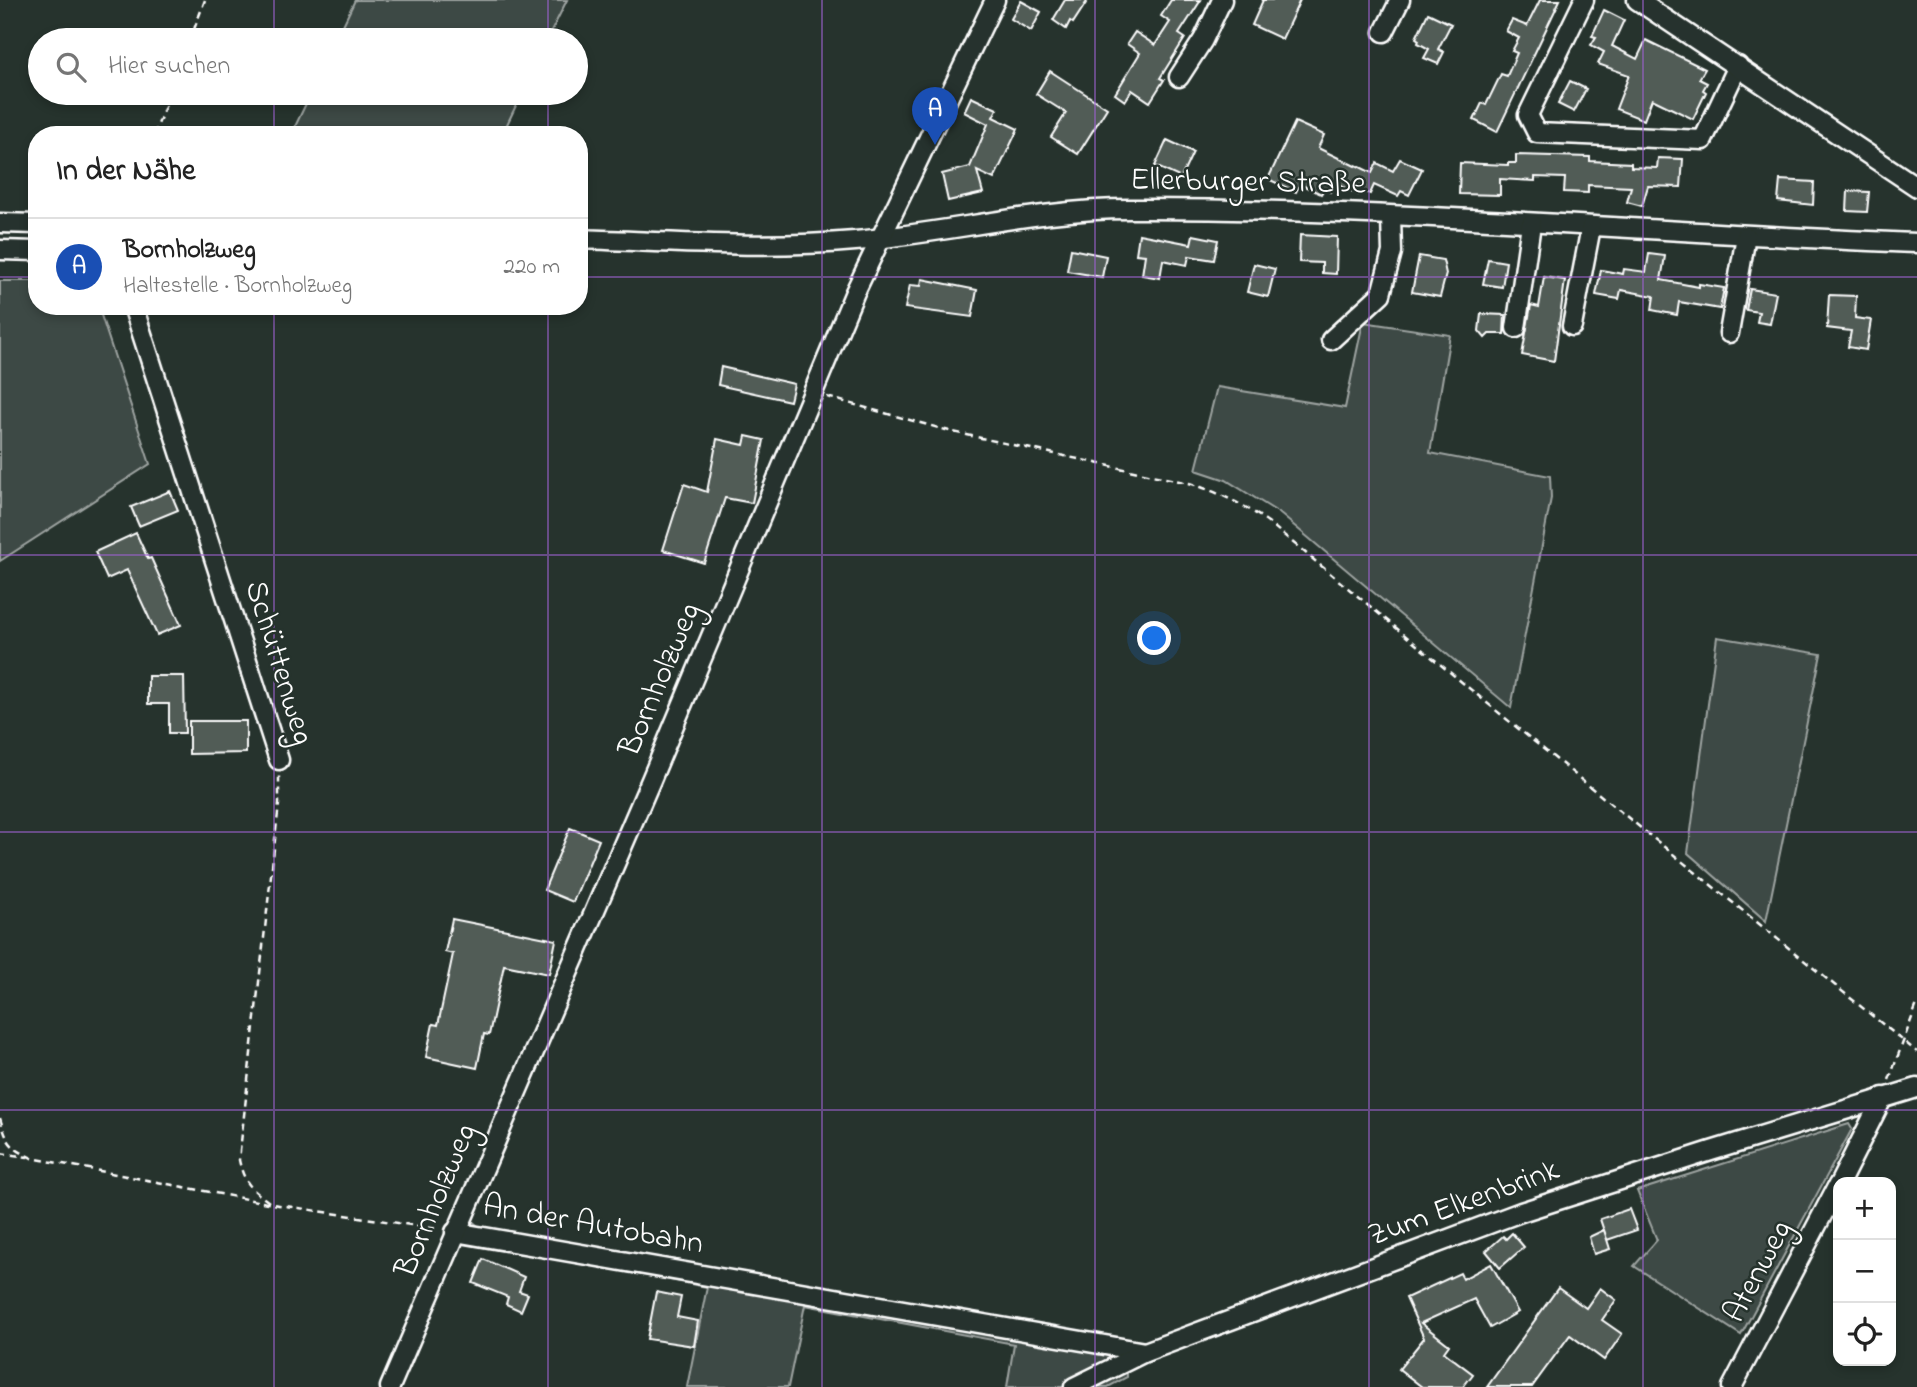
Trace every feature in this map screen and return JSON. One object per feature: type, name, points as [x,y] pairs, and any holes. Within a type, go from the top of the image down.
[{"type":"street","name":"Bornholzweg","points":[[390,1387],[880,237],[995,0]]},
{"type":"street","points":[[1179,77],[1203,40],[1222,0]]},
{"type":"street","points":[[1384,32],[1400,0]]},
{"type":"street","points":[[1584,0],[1528,115],[1537,133],[1703,140],[1738,66]]},
{"type":"street","points":[[1637,0],[1917,187]]},
{"type":"street","name":"Ellerburger Straße","points":[[588,239],[809,243],[880,237],[1096,210],[1391,216],[1917,243]]},
{"type":"street","points":[[1331,340],[1381,294],[1392,252],[1391,216]]},
{"type":"street","points":[[0,223],[28,224]]},
{"type":"street","points":[[1516,328],[1531,224]]},
{"type":"street","points":[[1572,327],[1591,227]]},
{"type":"street","points":[[1729,333],[1746,236]]},
{"type":"street","points":[[0,250],[28,251]]},
{"type":"street","name":"Schüttenweg","points":[[136,315],[279,760]]},
{"type":"street","name":"Zum Elkenbrink","points":[[1078,1384],[1144,1352],[1521,1212],[1917,1088]]},
{"type":"street","name":"Atenweg","points":[[1843,1177],[1883,1097]]},
{"type":"street","name":"Atenweg","points":[[1732,1387],[1833,1195]]},
{"type":"street","name":"An der Autobahn","points":[[456,1232],[1144,1352]]},
{"type":"street","points":[[1077,1342],[1089,1365],[1089,1371],[1078,1384]]},
{"type":"path","points":[[194,28],[205,0]]},
{"type":"path","points":[[157,126],[165,105]]},
{"type":"path","points":[[812,393],[953,432],[1189,483],[1248,508],[1917,1052]]},
{"type":"path","name":"Schüttenweg","points":[[272,1204],[250,1189],[239,1160],[279,804],[279,760]]},
{"type":"path","points":[[1883,1097],[1917,1004]]},
{"type":"path","name":"An der Autobahn","points":[[0,1118],[13,1149],[32,1158]]},
{"type":"path","name":"An der Autobahn","points":[[0,1153],[272,1204],[456,1232]]},
{"type":"shaded area","points":[[355,0],[567,0],[553,28],[342,28]]},
{"type":"shaded area","points":[[305,105],[516,105],[506,126],[295,126]]},
{"type":"shaded area","points":[[0,281],[28,281],[28,315],[101,315],[150,464],[0,561]]},
{"type":"shaded area","points":[[1363,322],[1450,335],[1430,453],[1550,476],[1551,498],[1511,708],[1279,513],[1226,480],[1196,470],[1217,387],[1345,408]]},
{"type":"shaded area","points":[[1717,637],[1821,654],[1766,921],[1688,853]]},
{"type":"shaded area","points":[[1849,1124],[1852,1129],[1741,1335],[1634,1266],[1657,1240],[1637,1191]]},
{"type":"shaded area","points":[[470,1219],[478,1226],[1111,1346],[1126,1346],[1127,1377],[1108,1387],[1007,1387],[1014,1344],[805,1305],[788,1387],[687,1387],[707,1287],[461,1241]]},
{"type":"building","points":[[1065,0],[1088,0],[1066,29],[1053,20]]},
{"type":"building","points":[[1171,0],[1201,0],[1179,34],[1185,38],[1160,78],[1164,80],[1150,102],[1132,90],[1125,101],[1115,94],[1140,53],[1127,44],[1135,32],[1155,45],[1170,22],[1161,16]]},
{"type":"building","points":[[1263,0],[1300,0],[1282,39],[1252,25]]},
{"type":"building","points":[[1540,0],[1560,0],[1497,132],[1474,120],[1482,103],[1486,105],[1501,74],[1507,76],[1517,53],[1512,51],[1519,38],[1506,31],[1512,20],[1527,26]]},
{"type":"building","points":[[1021,1],[1041,12],[1031,31],[1011,19]]},
{"type":"building","points":[[1604,10],[1624,20],[1612,46],[1637,59],[1646,40],[1705,69],[1699,79],[1707,83],[1703,90],[1706,92],[1693,119],[1652,99],[1644,120],[1616,109],[1629,75],[1598,64],[1604,52],[1591,45],[1596,37],[1592,36]]},
{"type":"building","points":[[1428,13],[1451,24],[1438,49],[1444,52],[1438,64],[1424,58],[1429,49],[1418,43],[1416,38]]},
{"type":"building","points":[[1050,71],[1107,108],[1078,154],[1051,137],[1066,113],[1036,94]]},
{"type":"building","points":[[1570,81],[1586,89],[1574,112],[1558,104]]},
{"type":"building","points":[[971,97],[997,109],[993,117],[1018,129],[994,179],[977,171],[983,193],[948,201],[942,174],[970,167],[988,124],[964,112]]},
{"type":"building","points":[[1295,122],[1324,135],[1318,148],[1372,173],[1377,163],[1393,171],[1400,159],[1422,169],[1409,195],[1401,191],[1398,196],[1374,185],[1370,194],[1362,191],[1359,195],[1335,183],[1330,192],[1324,189],[1321,194],[1300,184],[1296,192],[1268,179]]},
{"type":"building","points":[[1167,140],[1193,152],[1181,178],[1155,166]]},
{"type":"building","points":[[1516,155],[1590,157],[1590,161],[1631,163],[1631,167],[1657,168],[1658,158],[1683,159],[1681,187],[1648,186],[1642,206],[1627,202],[1631,187],[1588,185],[1588,193],[1564,192],[1565,178],[1535,177],[1535,181],[1500,179],[1500,195],[1459,194],[1460,163],[1508,165],[1516,163]]},
{"type":"building","points":[[1780,180],[1814,182],[1813,205],[1778,201]]},
{"type":"building","points":[[1848,191],[1869,192],[1867,212],[1847,211]]},
{"type":"building","points":[[1139,234],[1191,244],[1193,235],[1218,240],[1214,260],[1189,256],[1187,265],[1163,260],[1160,278],[1142,275],[1145,255],[1136,254]]},
{"type":"building","points":[[1300,235],[1337,237],[1336,274],[1322,273],[1322,263],[1299,262]]},
{"type":"building","points":[[1071,249],[1106,256],[1102,277],[1067,271]]},
{"type":"building","points":[[1649,254],[1665,256],[1661,280],[1699,287],[1699,284],[1724,288],[1720,309],[1679,302],[1677,315],[1652,310],[1654,296],[1621,290],[1619,299],[1596,295],[1601,270],[1623,274],[1624,269],[1646,272]]},
{"type":"building","points":[[1419,256],[1443,260],[1446,274],[1440,297],[1412,292]]},
{"type":"building","points":[[1488,259],[1506,262],[1502,287],[1483,284]]},
{"type":"building","points":[[1254,264],[1275,269],[1268,297],[1247,292]]},
{"type":"building","points":[[1544,277],[1565,280],[1554,361],[1522,355],[1531,305],[1539,307]]},
{"type":"building","points":[[922,279],[977,290],[972,317],[905,308],[910,285],[921,286]]},
{"type":"building","points":[[1750,289],[1776,293],[1770,324],[1757,322],[1759,312],[1746,310]]},
{"type":"building","points":[[1829,295],[1856,296],[1855,318],[1871,320],[1866,350],[1848,347],[1851,331],[1827,328]]},
{"type":"building","points":[[1481,314],[1505,315],[1504,334],[1489,334],[1485,338],[1479,331]]},
{"type":"building","points":[[721,367],[794,384],[790,401],[718,385]]},
{"type":"building","points":[[746,436],[764,440],[752,503],[725,498],[704,563],[663,550],[684,484],[707,492],[717,439],[744,445]]},
{"type":"building","points":[[170,491],[178,510],[139,526],[131,507]]},
{"type":"building","points":[[136,533],[148,559],[151,558],[181,625],[157,635],[127,570],[107,579],[95,552]]},
{"type":"building","points":[[148,676],[184,676],[185,733],[169,733],[169,704],[148,704]]},
{"type":"building","points":[[189,721],[246,721],[246,753],[189,754]]},
{"type":"building","points":[[570,828],[599,840],[573,902],[544,890]]},
{"type":"building","points":[[452,919],[556,940],[549,974],[504,965],[489,1035],[484,1034],[477,1068],[426,1057],[433,1024],[438,1025],[453,954],[445,952]]},
{"type":"building","points":[[1629,1209],[1637,1230],[1607,1240],[1600,1219]]},
{"type":"building","points":[[1604,1230],[1610,1249],[1594,1254],[1589,1237]]},
{"type":"building","points":[[1512,1233],[1524,1247],[1500,1268],[1486,1251],[1503,1236],[1506,1239]]},
{"type":"building","points":[[483,1259],[524,1277],[519,1291],[528,1294],[521,1311],[506,1304],[508,1297],[473,1283]]},
{"type":"building","points":[[1491,1264],[1518,1312],[1490,1328],[1474,1299],[1421,1323],[1449,1345],[1444,1352],[1473,1374],[1463,1387],[1422,1387],[1399,1369],[1424,1338],[1406,1298],[1460,1273],[1463,1279]]},
{"type":"building","points":[[1558,1288],[1586,1308],[1600,1288],[1616,1300],[1602,1320],[1622,1334],[1604,1360],[1570,1335],[1532,1387],[1487,1387]]},
{"type":"building","points":[[656,1292],[681,1297],[677,1317],[698,1321],[694,1346],[647,1339]]},
{"type":"place","name":"Bornholzweg","points":[[935,145]]}]
